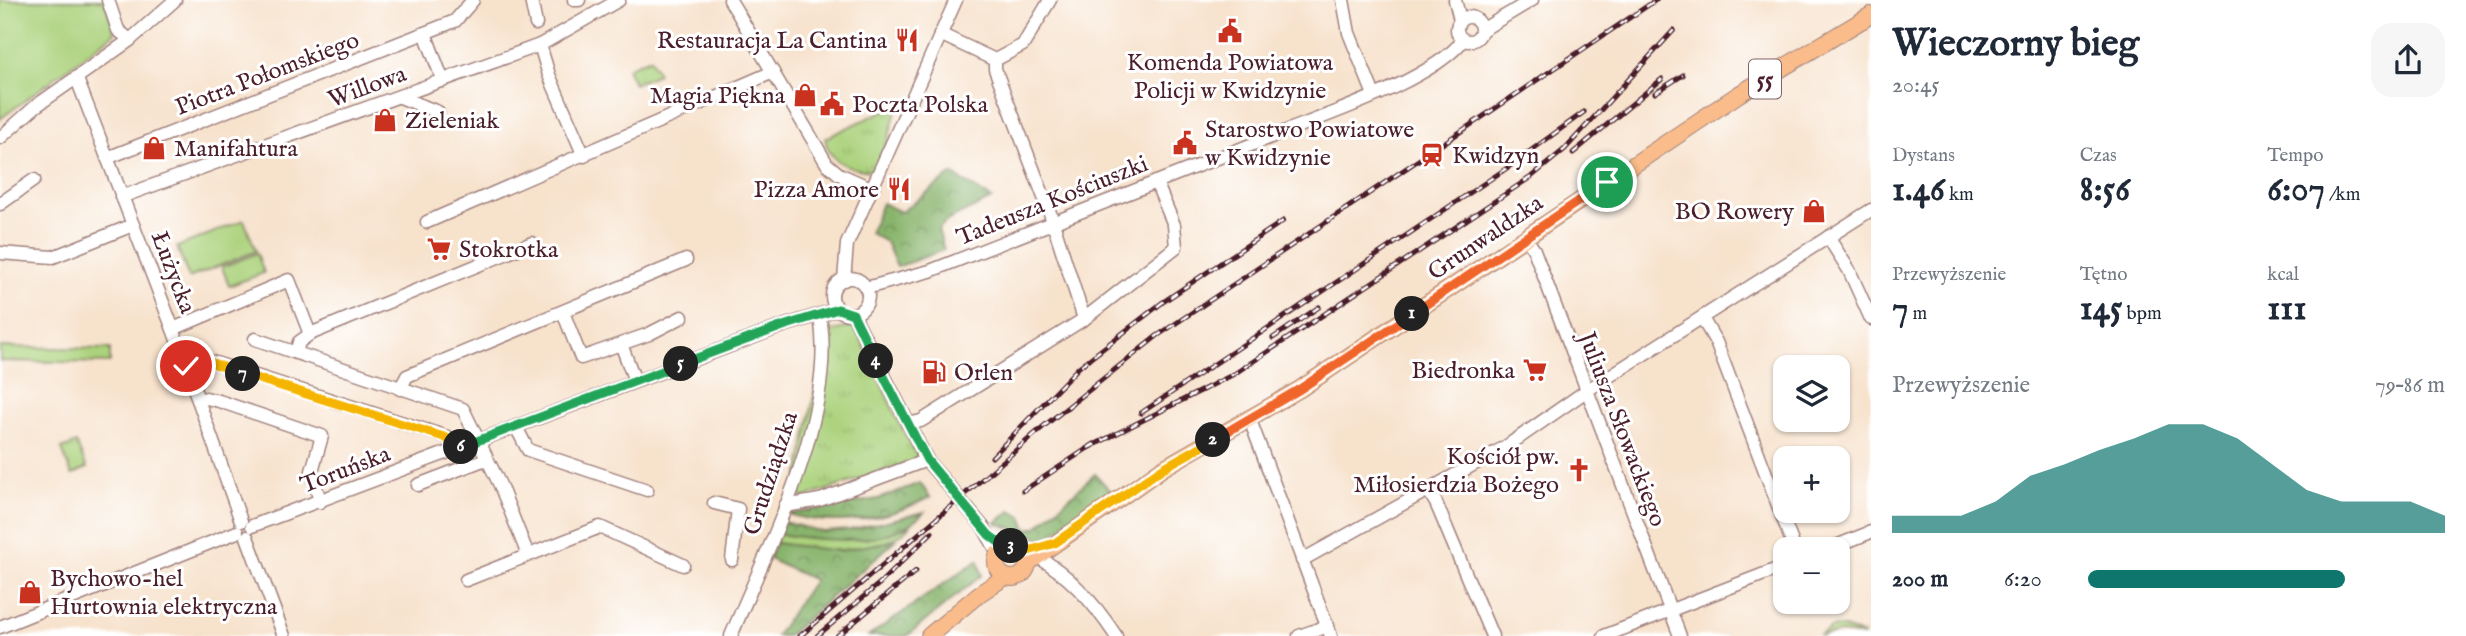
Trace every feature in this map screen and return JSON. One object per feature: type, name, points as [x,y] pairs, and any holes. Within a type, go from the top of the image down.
[{"type":"main road","name":"Grunwaldzka","points":[[1030,557],[1055,543],[1163,468],[1250,420],[1739,94],[1871,15]]},
{"type":"main road","points":[[1001,573],[1002,550],[1015,546],[1030,557]]},
{"type":"main road","name":"55","points":[[929,636],[1001,573],[1018,578],[1027,569],[1030,557]]},
{"type":"street","points":[[108,0],[118,30],[130,40]]},
{"type":"street","points":[[0,138],[36,106],[130,40],[175,0]]},
{"type":"street","name":"Piotra Połomskiego","points":[[107,158],[425,33],[462,16],[473,0]]},
{"type":"street","points":[[531,0],[536,24]]},
{"type":"street","name":"Willowa","points":[[121,197],[540,45],[619,0]]},
{"type":"street","points":[[730,0],[832,169],[873,189]]},
{"type":"street","points":[[857,312],[867,292],[848,279],[844,252],[956,0]]},
{"type":"street","points":[[995,60],[1023,45],[1050,0]]},
{"type":"street","points":[[1343,0],[1349,33],[1374,95]]},
{"type":"street","points":[[1457,0],[1473,21]]},
{"type":"street","points":[[1463,40],[1457,30],[1473,21],[1504,16],[1532,0]]},
{"type":"street","name":"Tadeusza Kościuszki","points":[[867,292],[920,275],[1374,95],[1446,57],[1463,40],[1473,41],[1473,21]]},
{"type":"street","points":[[425,33],[443,80]]},
{"type":"street","points":[[940,34],[995,60]]},
{"type":"street","points":[[540,45],[548,75],[584,156]]},
{"type":"street","points":[[995,60],[995,69],[1084,319]]},
{"type":"street","points":[[427,222],[773,72]]},
{"type":"street","name":"Łużycka","points":[[77,79],[173,329],[284,636]]},
{"type":"street","points":[[400,97],[438,112]]},
{"type":"street","points":[[0,204],[34,180]]},
{"type":"street","points":[[908,424],[926,418],[1084,319],[1176,247],[1174,225],[1156,182]]},
{"type":"street","points":[[1303,560],[1507,446],[1586,391],[1871,210]]},
{"type":"street","points":[[0,253],[53,257],[133,225]]},
{"type":"street","points":[[1828,237],[1849,270],[1871,319]]},
{"type":"street","name":"Juliusza Słowackiego","points":[[1526,238],[1534,250],[1680,636]]},
{"type":"street","points":[[296,353],[299,342],[310,334],[531,243]]},
{"type":"street","points":[[400,389],[407,376],[687,260]]},
{"type":"street","points":[[848,279],[833,291],[836,306],[857,312],[882,358],[882,368],[915,445],[1002,550]]},
{"type":"street","points":[[173,329],[289,280],[310,334]]},
{"type":"street","name":"Toruńska","points":[[0,627],[244,529],[635,381],[814,317],[836,306]]},
{"type":"street","points":[[563,312],[581,358],[682,317]]},
{"type":"street","name":"Grudziądzka","points":[[731,636],[800,463],[822,368],[824,344],[814,317]]},
{"type":"street","points":[[1702,318],[1716,342],[1790,537]]},
{"type":"street","points":[[255,339],[463,409],[476,441],[500,485],[528,555]]},
{"type":"street","points":[[621,344],[635,381]]},
{"type":"street","points":[[182,357],[190,355],[447,438],[454,449]]},
{"type":"street","points":[[198,400],[206,398],[219,401],[322,436],[312,471],[320,502]]},
{"type":"street","points":[[919,442],[926,418]]},
{"type":"street","points":[[1250,420],[1329,631],[1300,636]]},
{"type":"street","points":[[908,424],[927,460]]},
{"type":"street","points":[[516,427],[528,450],[647,490]]},
{"type":"street","points":[[418,485],[486,459]]},
{"type":"street","points":[[785,506],[820,500],[927,460]]},
{"type":"street","points":[[1428,490],[1492,636]]},
{"type":"street","points":[[714,503],[738,509],[732,560]]},
{"type":"street","points":[[466,580],[600,527],[683,565]]},
{"type":"street","points":[[1850,540],[1871,532]]},
{"type":"street","points":[[1030,557],[1063,573],[1116,636]]},
{"type":"street","points":[[1604,636],[1773,571]]},
{"type":"green space","points":[[0,0],[104,0],[115,33],[0,119]]},
{"type":"green space","points":[[650,58],[658,74],[634,84],[627,68]]},
{"type":"green space","points":[[898,104],[888,140],[874,171],[849,167],[831,154],[825,138]]},
{"type":"green space","points":[[952,174],[992,199],[948,220],[938,229],[944,250],[897,267],[886,242],[870,233],[882,203],[901,212]]},
{"type":"green space","points":[[244,220],[256,251],[189,278],[177,247]]},
{"type":"green space","points":[[257,253],[264,273],[229,286],[222,267]]},
{"type":"green space","points":[[856,328],[901,427],[919,459],[803,498],[796,490],[826,332]]},
{"type":"green space","points":[[0,347],[110,349],[110,363],[0,361]]},
{"type":"green space","points":[[76,443],[87,468],[72,475],[62,449]]},
{"type":"green space","points":[[1095,474],[1111,491],[1107,499],[1044,539],[996,523],[1011,511],[1022,516],[1027,529],[1037,527]]},
{"type":"green space","points":[[920,483],[930,497],[878,516],[842,521],[787,514],[878,499]]},
{"type":"green space","points":[[924,512],[910,524],[894,532],[856,540],[816,539],[779,534],[783,522],[823,532],[850,530]]},
{"type":"green space","points":[[911,526],[896,537],[864,548],[829,549],[775,543],[779,534],[845,537]]},
{"type":"green space","points":[[896,540],[787,636],[776,636],[814,580],[769,559],[775,543],[838,551]]},
{"type":"green space","points":[[978,560],[982,575],[907,636],[869,636]]},
{"type":"green space","points":[[1842,627],[1864,636],[1842,633],[1819,636],[1831,628]]},
{"type":"railway","points":[[800,636],[1044,426],[1157,336],[1656,0]]},
{"type":"railway","points":[[1088,448],[1234,374],[1531,177],[1565,149],[1674,30]]},
{"type":"railway","points":[[1655,93],[1683,75]]},
{"type":"railway","points":[[1573,153],[1662,79]]},
{"type":"railway","points":[[1141,413],[1507,168],[1584,112]]},
{"type":"railway","points":[[992,457],[1079,367],[1163,302],[1283,221]]},
{"type":"railway","points":[[1273,338],[1319,307]]},
{"type":"railway","points":[[1023,491],[1094,444]]},
{"type":"railway","points":[[817,636],[880,583],[932,532]]},
{"type":"railway","points":[[837,636],[916,571]]},
{"type":"place","name":"Komenda Powiatowa Policji w Kwidzynie","points":[[1230,31]]},
{"type":"place","name":"Restauracja La Cantina","points":[[907,40]]},
{"type":"place","name":"Magia Piękna","points":[[805,95]]},
{"type":"place","name":"Poczta Polska","points":[[832,104]]},
{"type":"place","name":"Zieleniak","points":[[385,120]]},
{"type":"place","name":"Starostwo Powiatowe w Kwidzynie","points":[[1185,143]]},
{"type":"place","name":"Manifahtura","points":[[154,148]]},
{"type":"place","name":"Kwidzyn","points":[[1432,155]]},
{"type":"place","name":"Pizza Amore","points":[[899,189]]},
{"type":"place","name":"BO Rowery","points":[[1814,211]]},
{"type":"place","name":"Stokrotka","points":[[439,249]]},
{"type":"place","name":"Biedronka","points":[[1535,370]]},
{"type":"place","name":"Orlen","points":[[934,372]]},
{"type":"place","name":"Kościół pw. Miłosierdzia Bożego","points":[[1579,470]]},
{"type":"place","name":"Bychowo-hel Hurtownia elektryczna","points":[[30,592]]},
{"type":"route","points":[[186,366],[182,357],[190,355],[447,438],[454,449],[783,326],[820,317],[838,309],[853,314],[927,460],[989,535],[1005,547],[1015,546],[1025,552],[1055,543],[1163,468],[1300,389],[1607,182]]}]
